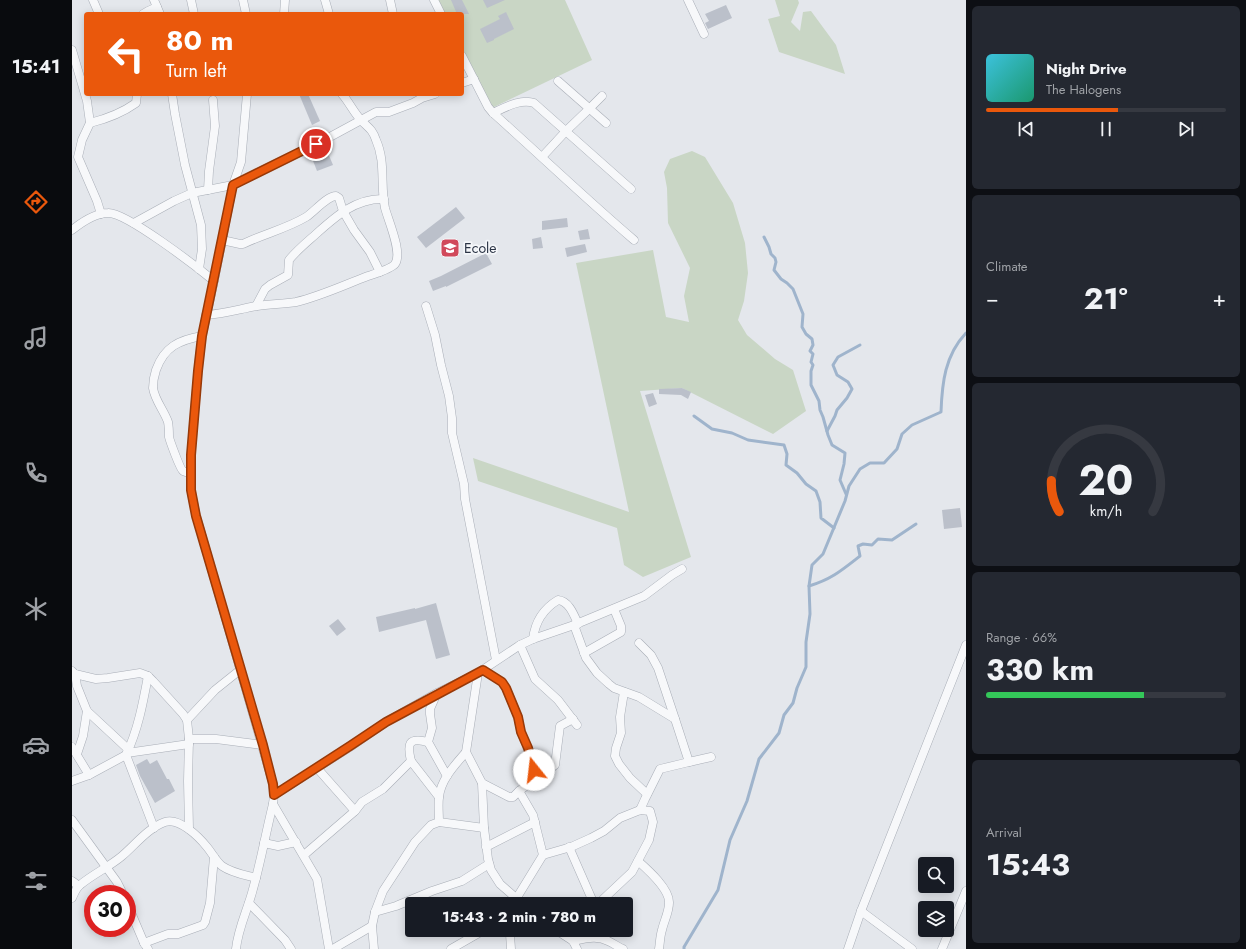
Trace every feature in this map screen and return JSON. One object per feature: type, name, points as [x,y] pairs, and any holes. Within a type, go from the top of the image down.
[{"type":"street","points":[[93,0],[98,12]]},
{"type":"street","points":[[191,0],[194,12]]},
{"type":"street","points":[[243,0],[246,12]]},
{"type":"street","points":[[284,12],[285,0]]},
{"type":"street","points":[[325,0],[328,12]]},
{"type":"street","points":[[390,0],[393,12]]},
{"type":"street","points":[[434,0],[440,12]]},
{"type":"street","points":[[688,0],[704,34]]},
{"type":"street","points":[[147,12],[157,7]]},
{"type":"street","points":[[72,50],[84,94]]},
{"type":"street","points":[[464,60],[493,114],[634,240]]},
{"type":"street","points":[[464,82],[474,79]]},
{"type":"street","points":[[558,81],[606,123]]},
{"type":"street","points":[[85,96],[90,122],[82,140],[78,156],[101,214]]},
{"type":"street","points":[[90,122],[112,116],[128,108],[136,103],[136,96]]},
{"type":"street","points":[[172,96],[180,142],[201,225],[202,249],[199,269]]},
{"type":"street","points":[[236,949],[237,938],[256,878],[273,804],[273,784],[196,516],[191,490],[191,455],[202,336],[233,185],[242,157],[247,96]]},
{"type":"street","points":[[206,315],[256,306],[295,302],[380,272],[394,265],[397,258],[395,241],[386,212],[382,161],[379,146],[371,129],[361,120],[343,96]]},
{"type":"street","points":[[134,223],[192,193],[233,185],[328,138],[376,112],[389,112],[415,98],[428,96]]},
{"type":"street","points":[[542,157],[602,96]]},
{"type":"street","points":[[208,190],[215,126],[213,100]]},
{"type":"street","points":[[493,114],[512,105],[531,102],[631,189]]},
{"type":"street","points":[[222,240],[242,244],[290,225],[305,217],[334,196],[339,198],[343,212],[370,252],[380,272]]},
{"type":"street","points":[[256,306],[265,289],[288,275],[288,263],[291,257],[320,230],[352,207],[366,201],[384,199]]},
{"type":"street","points":[[72,230],[89,219],[101,214],[116,214],[134,223],[214,281]]},
{"type":"street","points":[[426,306],[435,335],[440,365],[449,396],[452,418],[452,433],[464,484],[466,505],[496,660]]},
{"type":"street","points":[[191,474],[183,471],[179,466],[176,454],[170,444],[168,424],[155,396],[153,383],[159,363],[164,353],[174,345],[202,336]]},
{"type":"street","points":[[274,795],[386,722],[480,671],[520,645],[644,596],[682,569]]},
{"type":"street","points":[[533,639],[534,629],[541,616],[558,600],[563,600],[568,606],[576,624],[586,658],[608,684],[614,688],[639,697],[675,719]]},
{"type":"street","points":[[584,653],[621,632],[621,626],[614,609]]},
{"type":"street","points":[[639,643],[651,656],[658,668],[689,762]]},
{"type":"street","points":[[482,783],[509,797],[513,797],[555,765],[560,726],[575,722],[558,700],[535,678],[520,645]]},
{"type":"street","points":[[848,949],[861,911],[966,646]]},
{"type":"street","points":[[187,720],[215,690],[240,670]]},
{"type":"street","points":[[440,822],[439,797],[447,776],[466,752],[480,671]]},
{"type":"street","points":[[480,671],[502,682],[506,688],[518,717],[521,732],[528,748],[537,778]]},
{"type":"street","points":[[154,828],[128,753],[87,711],[73,673],[96,678],[108,678],[140,673],[148,676],[183,714],[187,720],[189,742],[189,829]]},
{"type":"street","points":[[128,753],[144,700],[148,676]]},
{"type":"street","points":[[624,692],[616,756],[619,764],[630,778],[647,794]]},
{"type":"street","points":[[437,694],[430,709],[432,728],[428,742],[447,776]]},
{"type":"street","points":[[87,711],[83,736],[75,751],[89,775]]},
{"type":"street","points":[[72,781],[89,775],[128,753],[189,742],[216,739],[263,745]]},
{"type":"street","points":[[428,742],[416,740],[409,745],[408,749],[411,761],[439,797]]},
{"type":"street","points":[[466,752],[482,783],[484,828],[489,864],[500,884],[511,897]]},
{"type":"street","points":[[640,810],[660,769],[711,757]]},
{"type":"street","points":[[304,855],[354,811],[362,802],[383,789],[411,761]]},
{"type":"street","points":[[317,768],[354,811]]},
{"type":"street","points":[[519,791],[533,815],[543,855]]},
{"type":"street","points":[[273,804],[317,879],[329,949]]},
{"type":"street","points":[[517,897],[543,855],[591,838],[604,831],[620,818],[640,810],[650,812],[653,822],[649,840],[632,872],[606,897]]},
{"type":"street","points":[[72,820],[118,885]]},
{"type":"street","points":[[72,898],[75,884],[107,867],[154,828],[164,822],[170,821],[179,823],[189,829],[206,846],[219,863],[226,868],[236,873],[256,878]]},
{"type":"street","points":[[374,949],[372,926],[375,912],[383,891],[415,842],[431,825],[440,822],[484,828]]},
{"type":"street","points":[[486,846],[535,822]]},
{"type":"street","points":[[264,843],[278,846],[296,842]]},
{"type":"street","points":[[569,847],[591,897]]},
{"type":"street","points":[[136,923],[146,946],[168,934],[178,934],[203,925],[210,903],[214,857]]},
{"type":"street","points":[[638,861],[660,882],[669,900],[668,911],[661,933],[659,949]]},
{"type":"street","points":[[375,912],[396,906],[432,891],[462,881],[489,864]]},
{"type":"street","points":[[942,949],[966,891]]},
{"type":"street","points":[[249,903],[285,940],[291,949]]},
{"type":"street","points":[[861,911],[912,949]]},
{"type":"street","points":[[333,949],[372,926]]},
{"type":"street","points":[[451,949],[472,937]]},
{"type":"street","points":[[510,937],[511,949]]},
{"type":"street","points":[[567,937],[573,941],[577,949]]},
{"type":"street","points":[[573,941],[602,938],[623,949]]},
{"type":"green space","points":[[437,0],[565,0],[592,60],[492,108],[464,54],[464,12],[443,12]]},
{"type":"green space","points":[[775,0],[798,0],[799,3],[791,22],[800,31],[803,12],[811,11],[836,45],[845,74],[779,52],[768,19],[780,16]]},
{"type":"green space","points":[[692,151],[705,157],[733,203],[745,243],[748,273],[744,301],[738,320],[747,335],[775,359],[793,370],[806,411],[773,434],[682,388],[640,391],[691,557],[643,577],[624,565],[617,528],[478,481],[473,458],[629,512],[576,263],[653,250],[666,317],[689,322],[684,296],[690,268],[668,223],[667,188],[664,172],[670,159]]},
{"type":"building","points":[[451,0],[462,0],[469,14],[464,14],[464,12],[456,12]]},
{"type":"building","points":[[483,0],[505,0],[487,8]]},
{"type":"building","points":[[726,5],[732,18],[708,29],[705,23],[709,21],[705,14]]},
{"type":"building","points":[[506,12],[514,29],[487,43],[480,29],[500,19],[498,16]]},
{"type":"building","points":[[300,96],[309,96],[320,121],[312,125]]},
{"type":"building","points":[[325,146],[333,165],[317,171],[310,153]]},
{"type":"building","points":[[456,207],[465,218],[426,248],[417,237]]},
{"type":"building","points":[[567,218],[568,227],[542,230],[542,221]]},
{"type":"building","points":[[588,229],[590,239],[580,240],[578,231]]},
{"type":"building","points":[[541,237],[543,248],[533,249],[532,239]]},
{"type":"building","points":[[585,244],[587,252],[567,257],[565,248]]},
{"type":"building","points":[[486,253],[492,264],[446,287],[433,291],[429,281]]},
{"type":"building","points":[[682,388],[691,392],[688,399],[681,395],[659,394],[659,389]]},
{"type":"building","points":[[653,393],[657,404],[649,407],[645,395]]},
{"type":"building","points":[[960,508],[962,527],[944,529],[942,510]]},
{"type":"building","points":[[436,603],[450,655],[436,659],[426,620],[379,632],[376,617]]},
{"type":"building","points":[[338,619],[346,629],[337,636],[329,626]]},
{"type":"building","points":[[147,759],[150,764],[157,760],[175,791],[155,803],[140,776],[136,765]]},
{"type":"waterway","points":[[764,237],[771,254],[775,258],[776,262],[774,270],[781,279],[793,289],[803,314],[802,327],[806,334],[812,339],[813,345],[810,351],[813,354],[811,362],[813,365],[811,371],[811,385],[819,401],[820,410],[832,445],[845,453],[840,480],[846,494]]},
{"type":"waterway","points":[[684,949],[718,890],[730,840],[747,801],[759,759],[779,733],[784,715],[793,703],[797,688],[806,667],[806,642],[810,614],[809,586],[812,565],[823,554],[845,501],[849,486],[860,469],[870,463],[884,463],[897,449],[902,434],[912,425],[941,412],[942,391],[949,360],[953,351],[966,333]]},
{"type":"waterway","points":[[827,431],[837,410],[852,389],[848,382],[837,375],[833,365],[838,357],[860,345]]},
{"type":"waterway","points":[[694,416],[712,429],[732,433],[748,440],[784,445],[787,454],[786,465],[797,473],[806,484],[816,491],[820,502],[821,518],[834,528]]},
{"type":"waterway","points":[[809,586],[842,570],[860,556],[858,546],[863,544],[872,545],[878,539],[892,540],[916,524]]},
{"type":"place","name":"Ecole","points":[[450,248]]},
{"type":"route","points":[[316,144],[233,185],[202,336],[191,455],[191,490],[196,516],[263,745],[273,784],[274,795],[386,722],[483,670],[497,678],[506,688],[518,717],[520,729],[526,741],[534,770]]}]
